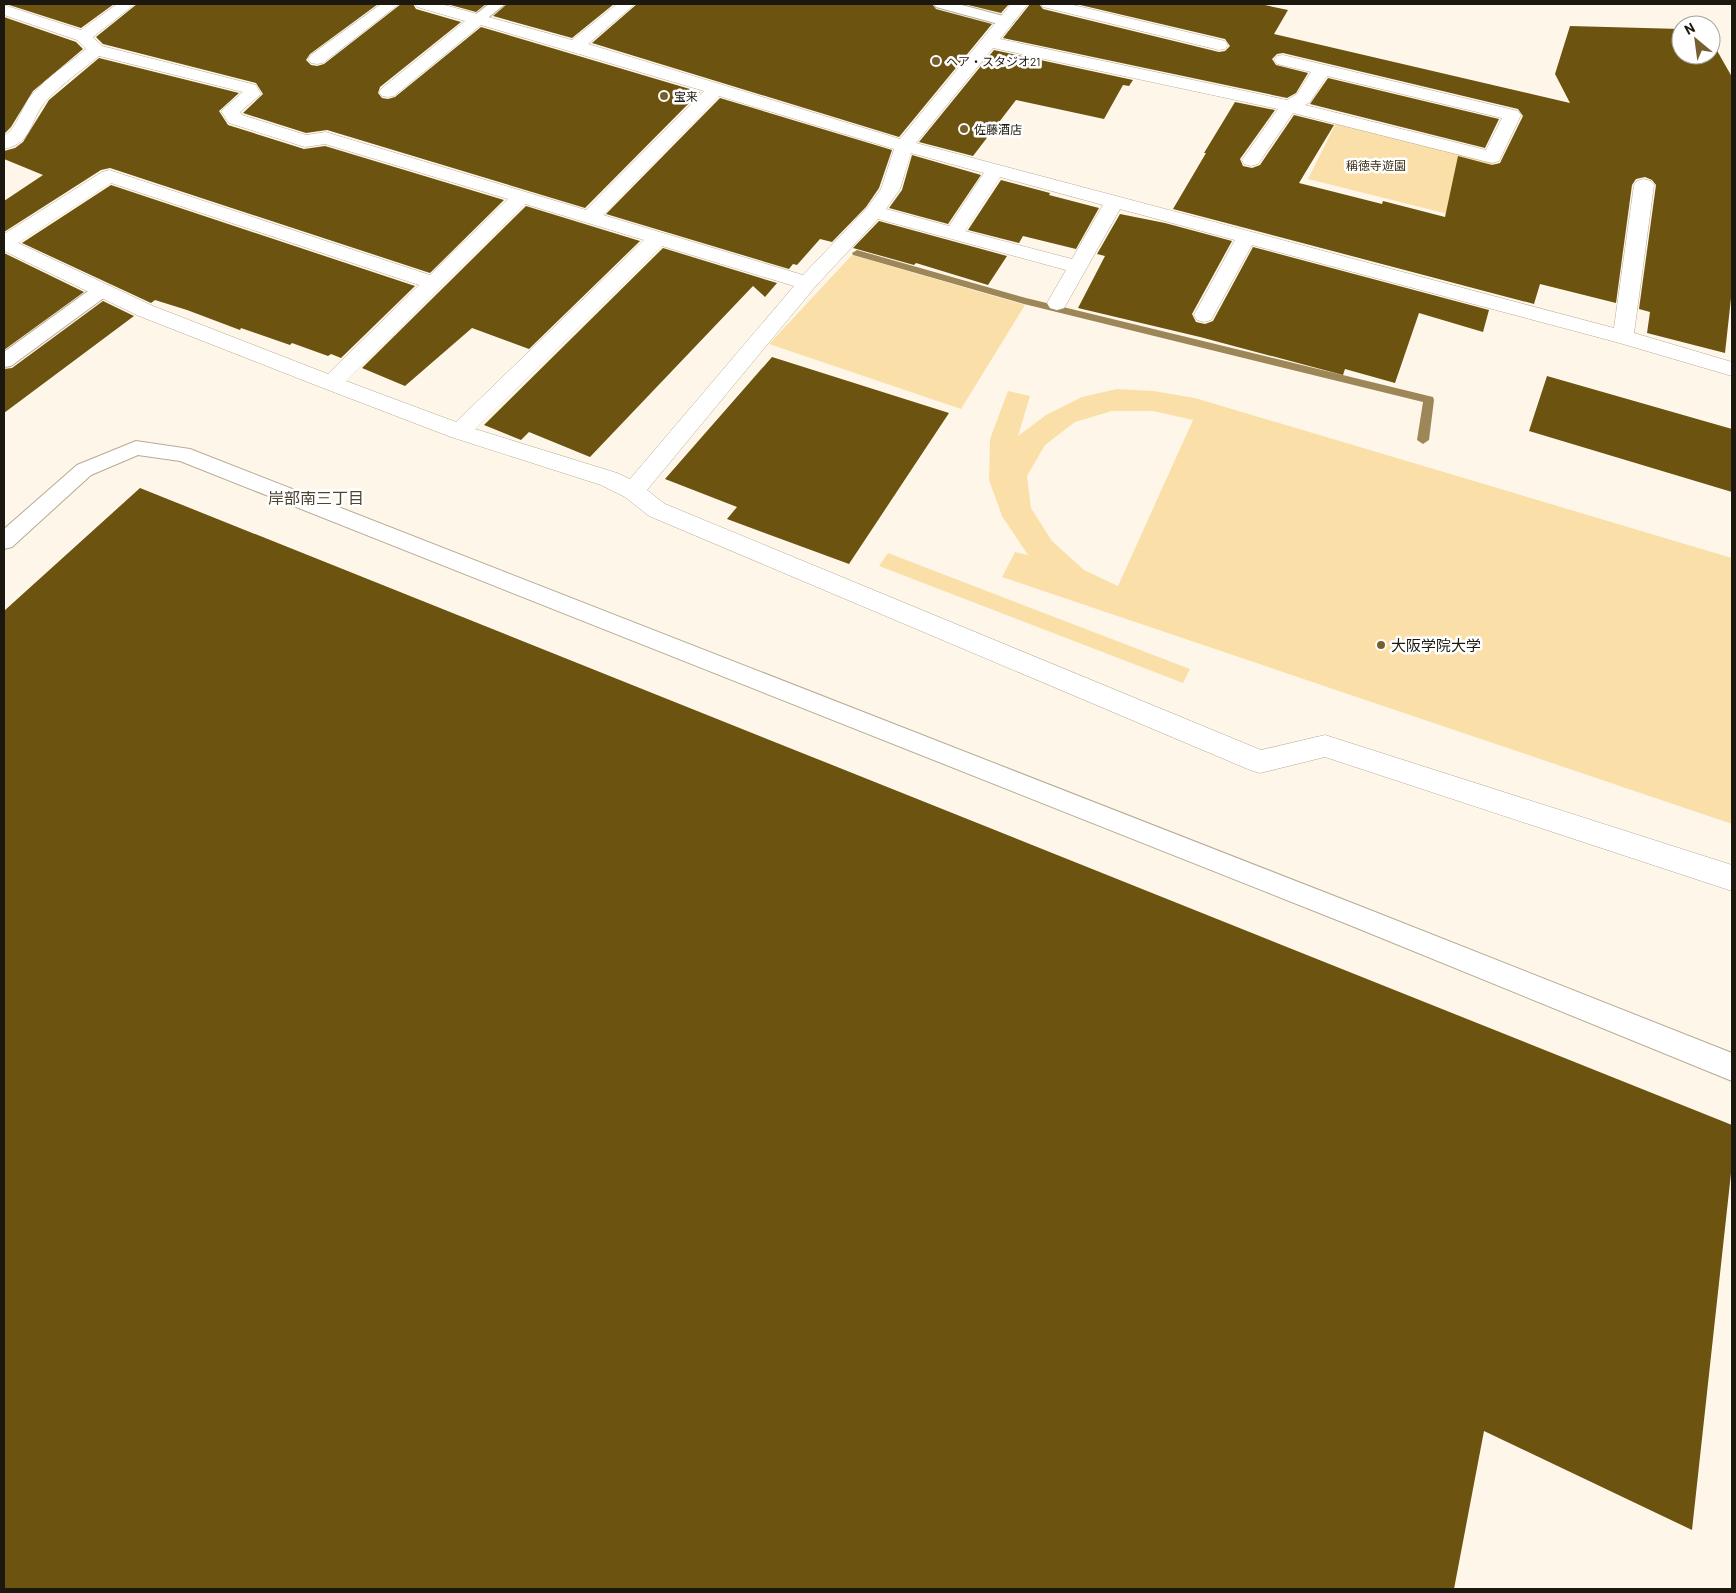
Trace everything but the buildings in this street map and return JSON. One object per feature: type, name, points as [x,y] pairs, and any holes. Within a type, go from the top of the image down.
[{"type":"street","points":[[83,36],[127,4]]},
{"type":"street","points":[[317,59],[391,4]]},
{"type":"street","points":[[575,46],[627,4]]},
{"type":"street","points":[[633,491],[807,283],[874,212],[890,189],[904,146],[1020,4]]},
{"type":"street","points":[[1050,4],[1219,45]]},
{"type":"street","points":[[435,5],[904,146],[1624,336],[1732,369]]},
{"type":"street","points":[[4,10],[83,36],[96,50],[250,89],[252,94],[230,111],[235,118],[305,142],[326,138],[807,283]]},
{"type":"street","points":[[388,92],[479,18]]},
{"type":"street","points":[[989,42],[1289,106],[1492,156],[1512,115],[1283,60]]},
{"type":"street","points":[[4,144],[20,134],[30,109],[41,95],[96,50]]},
{"type":"street","points":[[1250,160],[1289,106],[1304,98],[1322,69]]},
{"type":"street","points":[[589,218],[716,89]]},
{"type":"street","points":[[954,233],[996,170]]},
{"type":"street","points":[[4,244],[109,176],[433,283]]},
{"type":"street","points":[[1624,336],[1644,185]]},
{"type":"street","points":[[331,383],[521,197]]},
{"type":"street","points":[[1057,303],[1115,201]]},
{"type":"street","points":[[874,212],[1078,267]]},
{"type":"street","points":[[1204,315],[1246,236]]},
{"type":"street","points":[[459,432],[657,238]]},
{"type":"street","points":[[4,244],[146,311],[331,383],[459,432],[608,479],[633,491],[657,510],[1260,762],[1324,746],[1732,878]]},
{"type":"lane","points":[[479,18],[498,4]]},
{"type":"lane","points":[[941,4],[1006,20]]},
{"type":"lane","points":[[4,362],[102,290]]},
{"type":"lane","points":[[4,541],[84,470],[136,448],[183,454],[1356,916],[1732,1068]]},
{"type":"green space","name":"稱徳寺遊園","points":[[1336,123],[1504,166],[1484,223],[1308,179]]},
{"type":"green space","points":[[852,255],[1025,305],[961,409],[769,344]]},
{"type":"green space","points":[[1117,389],[1154,391],[1195,398],[1732,558],[1732,824],[1002,577],[1015,552],[1028,555],[1002,516],[989,480],[990,439],[1008,391],[1030,396],[1018,436],[1046,415],[1082,397]],"holes":[[[1112,411],[1153,411],[1193,420],[1118,586],[1084,570],[1052,541],[1031,508],[1027,476],[1045,445],[1075,422]]]},
{"type":"green space","points":[[888,553],[1190,669],[1183,683],[879,566]]},
{"type":"waterway","points":[[857,253],[1024,301],[1429,400],[1423,440]]},
{"type":"place","name":"ヘア・スタジオ21","points":[[936,61]]},
{"type":"place","name":"宝来","points":[[664,96]]},
{"type":"place","name":"佐藤酒店","points":[[964,129]]},
{"type":"place","name":"大阪学院大学","points":[[1381,645]]},
{"type":"district","name":"岸部南三丁目","points":[[316,497]]}]
